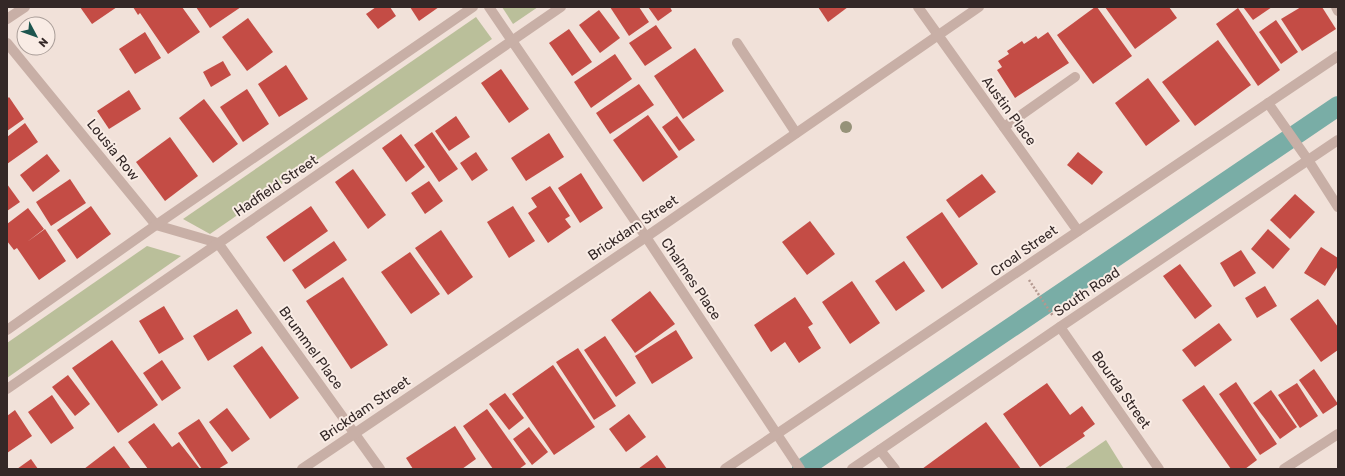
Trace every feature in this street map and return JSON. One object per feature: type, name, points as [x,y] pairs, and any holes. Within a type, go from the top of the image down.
[{"type":"street","points":[[7,19],[25,7]]},
{"type":"street","points":[[7,330],[156,225],[473,7]]},
{"type":"street","name":"Chalmes Place","points":[[489,7],[646,237],[800,469]]},
{"type":"street","name":"Hadfield Street","points":[[7,389],[561,7]]},
{"type":"street","name":"Austin Place","points":[[918,7],[1078,231]]},
{"type":"street","name":"Brickdam Street","points":[[302,469],[646,237],[979,7]]},
{"type":"street","points":[[1336,7],[1338,11]]},
{"type":"street","name":"Lousia Row","points":[[7,43],[156,225]]},
{"type":"street","points":[[737,43],[796,133]]},
{"type":"street","name":"Croal Street","points":[[725,469],[1338,56]]},
{"type":"street","points":[[1004,127],[1075,77]]},
{"type":"street","points":[[1268,103],[1308,160],[1338,207]]},
{"type":"street","name":"South Road","points":[[852,469],[1057,322],[1338,140]]},
{"type":"street","points":[[156,225],[218,243]]},
{"type":"street","name":"Brummel Place","points":[[218,243],[380,469]]},
{"type":"street","name":"Bourda Street","points":[[1057,322],[1159,469]]},
{"type":"street","points":[[1284,469],[1338,434]]},
{"type":"street","points":[[880,450],[895,469]]},
{"type":"path","points":[[1039,294],[1057,322]]},
{"type":"green space","points":[[502,7],[538,7],[513,24]]},
{"type":"green space","points":[[476,17],[492,39],[210,234],[183,219]]},
{"type":"green space","points":[[147,246],[181,256],[7,378],[7,343]]},
{"type":"green space","points":[[1106,440],[1124,469],[1064,469]]},
{"type":"building","points":[[80,7],[117,7],[92,24]]},
{"type":"building","points":[[133,7],[182,7],[200,32],[168,54],[140,13],[138,15]]},
{"type":"building","points":[[196,7],[241,7],[210,28]]},
{"type":"building","points":[[376,7],[390,7],[396,16],[378,29],[366,14]]},
{"type":"building","points":[[410,7],[439,7],[419,21]]},
{"type":"building","points":[[610,7],[639,7],[649,22],[629,36]]},
{"type":"building","points":[[648,7],[670,7],[672,11],[658,21]]},
{"type":"building","points":[[818,7],[848,7],[828,22]]},
{"type":"building","points":[[1097,7],[1132,56],[1093,84],[1057,35]]},
{"type":"building","points":[[1105,7],[1169,7],[1177,18],[1135,49]]},
{"type":"building","points":[[1243,7],[1272,7],[1253,20]]},
{"type":"building","points":[[1301,7],[1322,7],[1336,29],[1302,51],[1281,19]]},
{"type":"building","points":[[1238,8],[1280,70],[1258,86],[1216,24]]},
{"type":"building","points":[[599,10],[620,38],[600,53],[579,25]]},
{"type":"building","points":[[248,18],[273,52],[247,71],[222,37]]},
{"type":"building","points":[[1276,20],[1298,52],[1281,64],[1259,32]]},
{"type":"building","points":[[656,25],[672,48],[645,66],[629,43]]},
{"type":"building","points":[[569,29],[592,62],[572,76],[549,43]]},
{"type":"building","points":[[145,32],[161,58],[135,74],[119,49]]},
{"type":"building","points":[[1048,32],[1069,63],[1015,98],[997,70],[1002,67],[998,61],[1009,54],[1007,51],[1022,41],[1024,44],[1036,36],[1038,39]]},
{"type":"building","points":[[1218,40],[1251,85],[1195,126],[1162,82]]},
{"type":"building","points":[[695,48],[724,91],[683,119],[654,76]]},
{"type":"building","points":[[615,54],[632,79],[591,108],[574,82]]},
{"type":"building","points":[[223,61],[231,75],[211,87],[203,72]]},
{"type":"building","points":[[286,65],[308,99],[279,117],[258,84]]},
{"type":"building","points":[[501,69],[529,109],[509,123],[481,83]]},
{"type":"building","points":[[1148,78],[1180,121],[1146,146],[1115,103]]},
{"type":"building","points":[[639,84],[654,105],[610,134],[596,113]]},
{"type":"building","points":[[247,89],[269,124],[243,142],[220,107]]},
{"type":"building","points":[[129,90],[141,109],[109,129],[97,111]]},
{"type":"building","points":[[9,97],[24,119],[7,131],[7,99]]},
{"type":"building","points":[[204,99],[238,144],[213,163],[179,118]]},
{"type":"building","points":[[648,115],[678,157],[643,182],[613,140]]},
{"type":"building","points":[[456,116],[470,137],[449,151],[435,131]]},
{"type":"building","points":[[677,116],[695,140],[679,151],[662,127]]},
{"type":"building","points":[[25,123],[38,142],[7,164],[7,137]]},
{"type":"building","points":[[432,132],[458,169],[439,182],[414,145]]},
{"type":"building","points":[[549,133],[564,157],[526,181],[511,158]]},
{"type":"building","points":[[401,134],[425,167],[406,182],[382,148]]},
{"type":"building","points":[[170,137],[198,176],[165,201],[136,162]]},
{"type":"building","points":[[476,152],[488,170],[472,181],[460,163]]},
{"type":"building","points":[[1078,152],[1103,172],[1092,185],[1067,165]]},
{"type":"building","points":[[47,154],[60,171],[33,192],[20,175]]},
{"type":"building","points":[[353,169],[386,215],[368,229],[335,182]]},
{"type":"building","points":[[581,173],[603,208],[580,223],[558,188]]},
{"type":"building","points":[[982,174],[996,192],[959,218],[946,200]]},
{"type":"building","points":[[70,179],[86,203],[51,226],[36,202]]},
{"type":"building","points":[[429,181],[443,201],[425,214],[411,193]]},
{"type":"building","points":[[7,184],[20,202],[7,211]]},
{"type":"building","points":[[550,186],[570,216],[565,219],[571,227],[548,243],[528,213],[537,207],[531,198]]},
{"type":"building","points":[[1295,194],[1315,212],[1290,239],[1270,220]]},
{"type":"building","points":[[91,206],[111,234],[77,259],[57,230]]},
{"type":"building","points":[[311,206],[328,231],[284,262],[266,237]]},
{"type":"building","points":[[513,206],[535,241],[509,258],[487,222]]},
{"type":"building","points":[[28,208],[44,229],[27,242],[45,229],[66,261],[39,280],[17,248],[14,250],[7,241],[7,224]]},
{"type":"building","points":[[942,212],[978,264],[942,289],[906,237]]},
{"type":"building","points":[[810,221],[835,254],[807,275],[782,242]]},
{"type":"building","points":[[1268,229],[1290,249],[1273,269],[1251,249]]},
{"type":"building","points":[[441,230],[473,277],[448,295],[415,248]]},
{"type":"building","points":[[334,241],[347,260],[305,289],[292,270]]},
{"type":"building","points":[[1321,247],[1338,258],[1338,266],[1325,286],[1304,273]]},
{"type":"building","points":[[1241,250],[1256,273],[1234,287],[1220,263]]},
{"type":"building","points":[[410,252],[440,294],[411,314],[381,272]]},
{"type":"building","points":[[904,261],[925,291],[896,311],[875,281]]},
{"type":"building","points":[[1180,264],[1212,306],[1195,319],[1163,276]]},
{"type":"building","points":[[343,277],[388,345],[351,369],[306,301]]},
{"type":"building","points":[[852,281],[880,323],[850,344],[822,302]]},
{"type":"building","points":[[1265,286],[1277,306],[1257,318],[1245,298]]},
{"type":"building","points":[[650,291],[675,324],[635,353],[611,320]]},
{"type":"building","points":[[795,297],[813,324],[808,327],[821,348],[799,363],[785,342],[771,352],[754,325]]},
{"type":"building","points":[[1318,299],[1338,327],[1338,350],[1321,362],[1290,319]]},
{"type":"building","points":[[164,306],[184,339],[159,354],[139,321]]},
{"type":"building","points":[[237,309],[252,333],[208,361],[193,336]]},
{"type":"building","points":[[1219,323],[1232,340],[1195,367],[1182,350]]},
{"type":"building","points":[[676,330],[693,358],[652,384],[635,356]]},
{"type":"building","points":[[605,336],[636,383],[616,397],[584,350]]},
{"type":"building","points":[[112,340],[158,405],[118,433],[72,368]]},
{"type":"building","points":[[262,346],[299,398],[270,419],[233,366]]},
{"type":"building","points":[[578,348],[616,406],[594,420],[556,362]]},
{"type":"building","points":[[162,360],[181,388],[162,401],[143,373]]},
{"type":"building","points":[[553,365],[595,427],[554,455],[512,394]]},
{"type":"building","points":[[1314,369],[1338,404],[1323,414],[1299,380]]},
{"type":"building","points":[[68,375],[90,404],[75,416],[52,387]]},
{"type":"building","points":[[1236,382],[1277,444],[1260,455],[1219,394]]},
{"type":"building","points":[[1047,383],[1070,415],[1082,406],[1095,424],[1083,433],[1085,436],[1040,467],[1003,414]]},
{"type":"building","points":[[1297,383],[1318,416],[1300,428],[1278,395]]},
{"type":"building","points":[[1204,385],[1257,460],[1245,469],[1231,469],[1182,400]]},
{"type":"building","points":[[1271,390],[1297,427],[1280,439],[1253,403]]},
{"type":"building","points":[[505,393],[524,418],[509,430],[489,404]]},
{"type":"building","points":[[52,395],[74,428],[51,444],[28,412]]},
{"type":"building","points":[[227,408],[250,439],[232,452],[209,422]]},
{"type":"building","points":[[487,409],[526,464],[519,469],[493,469],[463,426]]},
{"type":"building","points":[[15,410],[32,436],[7,453],[7,416]]},
{"type":"building","points":[[629,414],[646,437],[626,452],[609,429]]},
{"type":"building","points":[[199,419],[228,463],[218,469],[202,469],[178,433]]},
{"type":"building","points":[[986,422],[1021,469],[922,469]]},
{"type":"building","points":[[154,423],[172,447],[179,442],[200,469],[148,469],[128,442]]},
{"type":"building","points":[[455,426],[476,459],[462,469],[413,469],[406,458]]},
{"type":"building","points":[[529,427],[548,452],[532,465],[513,439]]},
{"type":"building","points":[[114,446],[131,469],[84,469]]},
{"type":"building","points":[[657,455],[667,469],[638,469]]},
{"type":"building","points":[[31,459],[38,469],[17,469]]},
{"type":"waterway","points":[[802,469],[1338,106]]}]
